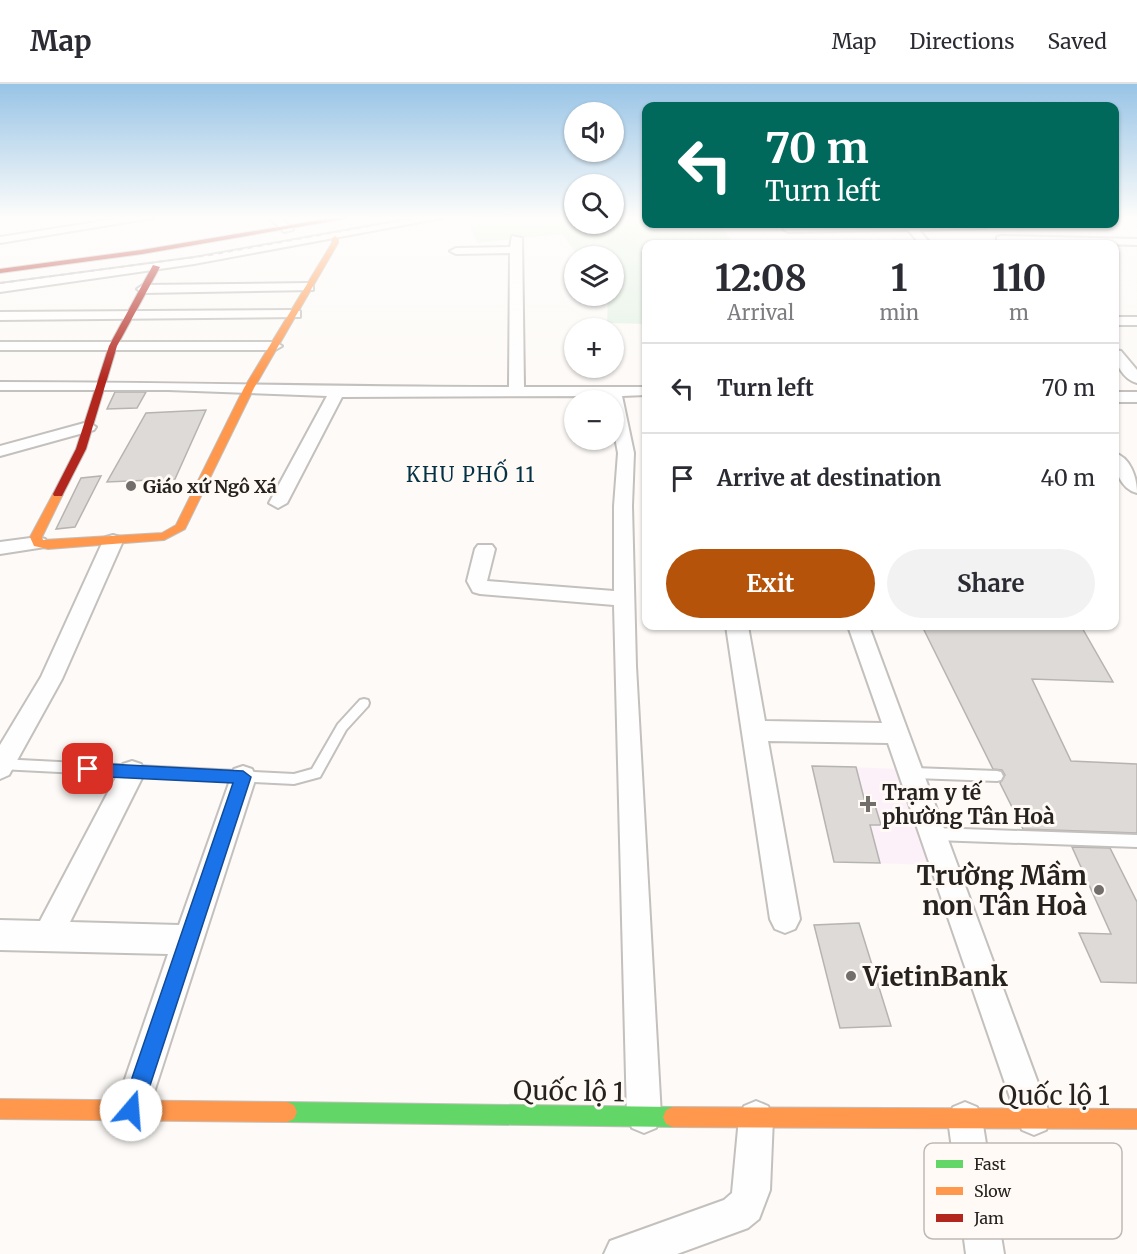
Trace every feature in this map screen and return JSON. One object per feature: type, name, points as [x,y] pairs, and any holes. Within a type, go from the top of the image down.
[{"type":"main road","points":[[153,272],[113,346],[81,449],[36,537],[38,543],[48,545],[164,536],[181,527],[249,388],[318,272]]},
{"type":"main road","name":"Quốc lộ 1","points":[[0,1109],[756,1118],[1137,1119]]},
{"type":"street","points":[[0,288],[122,272]]},
{"type":"street","points":[[516,272],[517,392]]},
{"type":"street","points":[[143,289],[309,287]]},
{"type":"street","points":[[0,316],[295,314]]},
{"type":"street","points":[[1119,321],[1137,321]]},
{"type":"street","points":[[0,346],[275,346]]},
{"type":"street","points":[[1119,358],[1137,379]]},
{"type":"street","points":[[0,386],[102,385],[337,392],[564,392]]},
{"type":"street","points":[[624,391],[642,391]]},
{"type":"street","points":[[278,503],[337,392]]},
{"type":"street","points":[[1119,397],[1137,397]]},
{"type":"street","points":[[0,451],[88,427]]},
{"type":"street","points":[[624,443],[626,453],[623,506],[624,599],[644,1116]]},
{"type":"street","points":[[1119,465],[1137,488]]},
{"type":"street","points":[[1,765],[51,680],[113,541]]},
{"type":"street","points":[[0,548],[38,543]]},
{"type":"street","points":[[485,549],[477,582],[480,587],[624,599]]},
{"type":"street","points":[[738,630],[785,919]]},
{"type":"street","points":[[860,630],[914,773],[1034,1118]]},
{"type":"street","points":[[754,732],[898,733]]},
{"type":"street","points":[[48,936],[132,772]]},
{"type":"street","points":[[131,1110],[243,777]]},
{"type":"street","points":[[0,935],[187,940]]},
{"type":"street","points":[[623,1254],[735,1215],[746,1206],[752,1190],[756,1118]]},
{"type":"street","points":[[965,1119],[969,1143]]},
{"type":"street","points":[[983,1239],[985,1254]]},
{"type":"lane","points":[[1,765],[294,779],[316,773],[342,727],[364,703]]},
{"type":"lane","points":[[914,773],[997,776]]},
{"type":"lane","points":[[935,834],[1137,841]]},
{"type":"shaded area","name":"Trạm y tế phường Tân Hoà","points":[[812,766],[903,769],[935,865],[834,862]]},
{"type":"green space","points":[[624,272],[642,272],[642,324],[624,323],[624,318],[607,318],[608,306],[624,306]]},
{"type":"building","points":[[115,392],[146,392],[137,408],[107,409]]},
{"type":"building","points":[[206,410],[175,479],[107,482],[146,413]]},
{"type":"building","points":[[101,476],[75,527],[56,529],[81,478]]},
{"type":"building","points":[[924,630],[1083,630],[1113,682],[1032,679],[1071,761],[1137,764],[1137,833],[1023,829],[1000,783],[1005,775],[1002,770],[993,769]]},
{"type":"building","points":[[812,766],[856,767],[865,802],[874,802],[881,825],[870,825],[880,863],[834,862]]},
{"type":"building","points":[[1072,847],[1110,848],[1137,902],[1137,983],[1101,982],[1079,933],[1111,934]]},
{"type":"building","points":[[859,923],[891,1026],[840,1028],[814,925]]},
{"type":"railway","points":[[0,283],[85,272]]},
{"type":"traffic: fast","points":[[287,1112],[673,1117]]},
{"type":"traffic: slow","points":[[58,494],[36,537],[38,543],[48,545],[164,536],[181,527],[249,388],[318,272]]},
{"type":"traffic: slow","points":[[0,1109],[287,1112]]},
{"type":"traffic: slow","points":[[673,1117],[1137,1119]]},
{"type":"traffic: jam","points":[[58,494],[81,449],[113,346],[153,272]]},
{"type":"place","name":"Giáo xứ Ngô Xá","points":[[131,486]]},
{"type":"place","name":"Trạm y tế phường Tân Hoà","points":[[868,804]]},
{"type":"place","name":"Trường Mầm non Tân Hoà","points":[[1099,890]]},
{"type":"place","name":"VietinBank","points":[[851,976]]},
{"type":"district","name":"KHU PHỐ 11","points":[[471,474]]},
{"type":"route","points":[[88,769],[243,777],[131,1110]]}]
